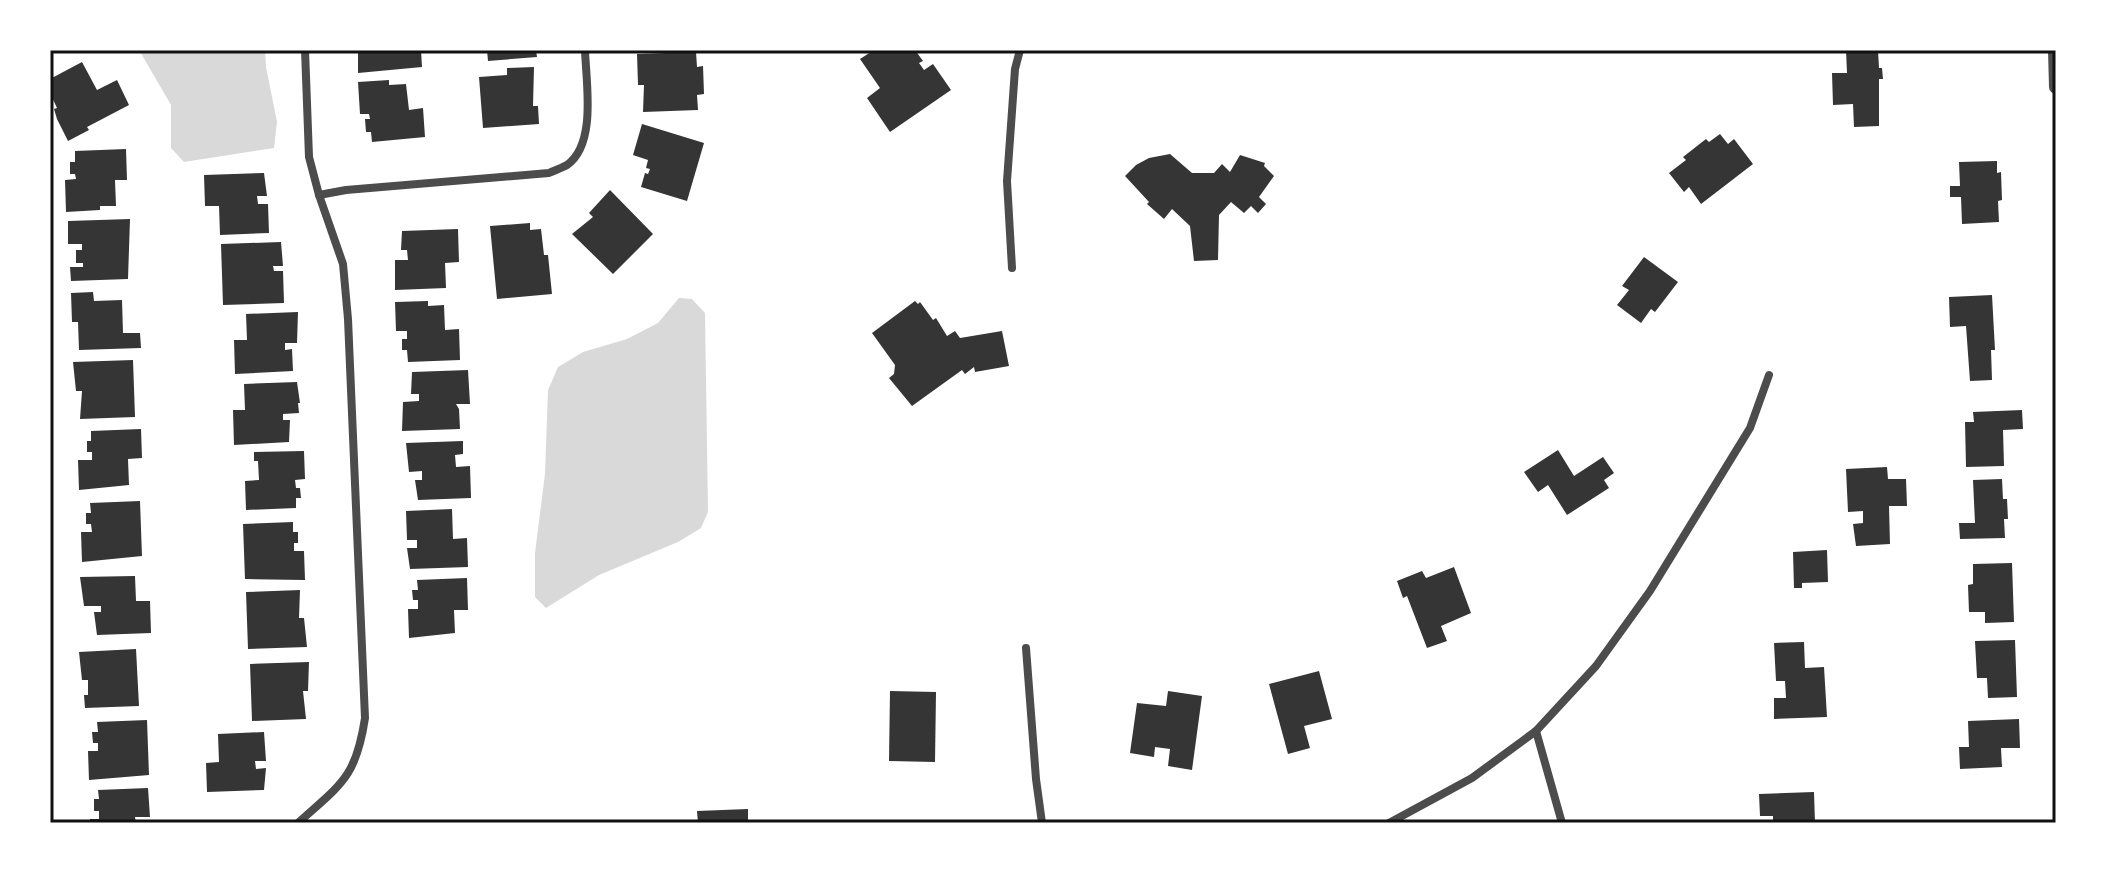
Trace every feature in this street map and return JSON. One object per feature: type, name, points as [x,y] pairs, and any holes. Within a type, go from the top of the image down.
[{"type":"street","points":[[298,823],[346,779],[360,753],[365,718],[343,264],[309,157],[305,50]]},
{"type":"street","points":[[319,195],[346,190],[549,173],[567,165],[579,152],[588,125],[585,50]]},
{"type":"street","points":[[1012,268],[1007,181],[1015,69],[1020,50]]},
{"type":"street","points":[[2055,50],[2056,87]]},
{"type":"street","points":[[1389,823],[1472,778],[1536,731],[1596,666],[1650,591],[1750,428],[1769,375]]},
{"type":"street","points":[[1026,648],[1042,823]]},
{"type":"street","points":[[1536,731],[1562,823]]},
{"type":"shaded area","points":[[139,50],[265,50],[277,122],[274,148],[184,162],[171,148],[171,105]]},
{"type":"shaded area","points":[[679,298],[692,299],[705,313],[708,512],[701,528],[678,542],[599,575],[546,608],[535,597],[535,553],[545,474],[548,390],[558,367],[583,352],[627,339],[658,323]]},
{"type":"building","points":[[358,50],[421,50],[422,67],[358,73]]},
{"type":"building","points":[[487,50],[536,50],[537,57],[488,61]]},
{"type":"building","points":[[874,50],[915,50],[923,61],[919,63],[924,70],[933,64],[951,90],[890,132],[867,98],[880,88],[860,59]]},
{"type":"building","points":[[1846,50],[1878,50],[1883,79],[1879,79],[1879,126],[1854,127],[1853,104],[1833,105],[1832,73],[1847,73]]},
{"type":"building","points":[[696,52],[697,67],[703,66],[704,94],[697,95],[698,110],[643,112],[644,85],[638,85],[637,54]]},
{"type":"building","points":[[82,62],[97,90],[117,80],[129,105],[87,127],[89,130],[68,141],[54,109],[57,108],[50,93],[50,79]]},
{"type":"building","points":[[534,67],[533,106],[538,106],[539,124],[483,128],[479,77],[507,75],[507,68]]},
{"type":"building","points":[[389,80],[389,85],[406,84],[409,110],[423,108],[425,137],[372,142],[371,132],[366,132],[365,119],[370,119],[369,114],[360,114],[358,82]]},
{"type":"building","points":[[642,124],[704,143],[687,201],[641,187],[645,173],[648,174],[650,169],[646,168],[648,160],[633,155]]},
{"type":"building","points":[[1720,134],[1728,144],[1734,139],[1753,164],[1701,204],[1689,187],[1684,192],[1669,173],[1706,139],[1709,142]]},
{"type":"building","points":[[126,149],[127,180],[115,180],[116,206],[66,212],[65,180],[76,179],[75,174],[70,174],[70,162],[75,162],[75,151]]},
{"type":"building","points":[[1170,154],[1192,173],[1214,173],[1222,164],[1230,172],[1240,155],[1265,163],[1264,166],[1274,176],[1259,197],[1266,204],[1258,213],[1251,206],[1244,213],[1231,202],[1219,215],[1218,260],[1194,261],[1190,226],[1172,209],[1164,219],[1147,204],[1149,202],[1125,176],[1149,158]]},
{"type":"building","points":[[1997,161],[1997,173],[2001,172],[2002,200],[1998,201],[1999,222],[1962,224],[1961,197],[1950,197],[1950,186],[1960,186],[1959,162]]},
{"type":"building","points":[[264,173],[267,196],[257,196],[258,204],[268,204],[269,233],[220,235],[219,206],[205,206],[204,175]]},
{"type":"building","points":[[610,190],[653,234],[613,274],[572,234],[593,217],[589,213]]},
{"type":"building","points":[[130,219],[128,279],[71,281],[70,267],[83,267],[83,263],[76,263],[76,250],[82,250],[82,244],[68,244],[68,221]]},
{"type":"building","points":[[530,223],[530,230],[541,229],[544,255],[548,255],[552,294],[497,299],[490,226]]},
{"type":"building","points":[[458,229],[459,262],[445,263],[446,288],[395,290],[395,260],[408,260],[407,250],[401,250],[402,231]]},
{"type":"building","points":[[281,242],[283,266],[273,266],[274,271],[283,271],[284,303],[223,305],[221,244]]},
{"type":"building","points":[[1644,257],[1678,282],[1655,312],[1651,309],[1641,323],[1617,305],[1629,290],[1622,286]]},
{"type":"building","points":[[93,292],[94,301],[122,300],[123,333],[140,333],[141,348],[79,350],[78,322],[72,322],[71,293]]},
{"type":"building","points":[[1992,295],[1995,350],[1991,350],[1992,380],[1970,381],[1966,326],[1950,327],[1949,297]]},
{"type":"building","points":[[428,301],[428,306],[444,305],[445,330],[459,329],[460,360],[408,362],[407,350],[402,350],[402,339],[407,339],[407,331],[396,331],[395,302]]},
{"type":"building","points":[[915,301],[920,302],[933,320],[936,318],[947,336],[955,331],[960,338],[1002,331],[1009,366],[975,372],[974,367],[965,374],[962,370],[912,406],[889,378],[894,374],[895,365],[872,333]]},
{"type":"building","points":[[298,312],[297,343],[285,343],[285,350],[292,349],[293,371],[235,374],[234,340],[247,340],[246,314]]},
{"type":"building","points":[[133,360],[135,417],[80,419],[82,391],[76,391],[73,362]]},
{"type":"building","points":[[468,370],[470,404],[456,404],[460,429],[402,431],[403,402],[419,401],[419,394],[411,394],[412,372]]},
{"type":"building","points":[[297,382],[299,413],[283,414],[283,420],[290,420],[289,442],[234,445],[233,410],[245,410],[244,384]]},
{"type":"building","points":[[2022,410],[2023,429],[2003,430],[2004,466],[1966,467],[1965,422],[1974,422],[1973,412]]},
{"type":"building","points":[[141,429],[142,458],[128,459],[129,485],[79,490],[78,460],[92,460],[92,452],[87,452],[91,431]]},
{"type":"building","points":[[463,441],[463,454],[455,455],[456,467],[470,466],[471,498],[418,500],[415,480],[422,480],[422,471],[409,472],[406,443]]},
{"type":"building","points":[[1558,450],[1574,476],[1603,457],[1614,473],[1604,480],[1609,488],[1567,515],[1548,485],[1538,492],[1524,472]]},
{"type":"building","points":[[304,451],[305,479],[295,480],[301,498],[296,498],[296,508],[246,510],[245,481],[259,480],[254,452]]},
{"type":"building","points":[[1887,467],[1888,479],[1906,479],[1907,506],[1889,506],[1890,544],[1856,546],[1853,524],[1863,523],[1863,511],[1848,512],[1846,469]]},
{"type":"building","points":[[2002,479],[2003,499],[2007,499],[2005,538],[1960,539],[1959,523],[1975,523],[1973,480]]},
{"type":"building","points":[[140,501],[142,556],[82,562],[81,532],[92,532],[91,524],[86,524],[86,513],[91,513],[90,503]]},
{"type":"building","points":[[452,509],[453,539],[467,538],[468,567],[410,569],[407,548],[417,548],[417,540],[407,540],[406,511]]},
{"type":"building","points":[[293,522],[293,532],[298,532],[294,551],[304,551],[305,580],[245,579],[243,524]]},
{"type":"building","points":[[1827,550],[1828,582],[1802,583],[1802,588],[1794,588],[1793,552]]},
{"type":"building","points":[[2012,563],[2014,622],[1985,623],[1985,612],[1969,612],[1968,585],[1973,584],[1973,564]]},
{"type":"building","points":[[1454,567],[1471,613],[1441,626],[1447,641],[1427,648],[1407,596],[1403,598],[1397,581],[1422,571],[1426,578]]},
{"type":"building","points":[[135,576],[136,601],[150,601],[151,633],[97,635],[94,612],[101,612],[101,606],[84,606],[80,577]]},
{"type":"building","points":[[467,578],[468,610],[454,610],[455,633],[409,638],[408,609],[418,609],[418,600],[413,600],[412,590],[418,590],[417,580]]},
{"type":"building","points":[[300,590],[299,618],[304,618],[307,647],[248,649],[246,592]]},
{"type":"building","points":[[2015,640],[2017,697],[1988,698],[1987,678],[1977,678],[1975,641]]},
{"type":"building","points":[[1804,642],[1805,668],[1824,667],[1827,717],[1774,719],[1774,698],[1786,698],[1785,681],[1776,681],[1774,643]]},
{"type":"building","points":[[136,649],[139,706],[85,708],[88,680],[82,680],[79,652]]},
{"type":"building","points":[[309,662],[308,691],[303,691],[306,719],[252,721],[250,664]]},
{"type":"building","points":[[1319,671],[1332,719],[1304,726],[1310,748],[1288,754],[1269,684]]},
{"type":"building","points":[[890,691],[936,692],[935,762],[889,761]]},
{"type":"building","points":[[1168,691],[1202,696],[1192,770],[1168,766],[1170,749],[1155,747],[1154,757],[1130,753],[1137,703],[1166,706]]},
{"type":"building","points":[[2019,719],[2020,748],[2001,748],[2002,767],[1960,769],[1959,747],[1969,747],[1968,721]]},
{"type":"building","points":[[147,720],[149,775],[89,780],[88,751],[98,751],[98,743],[93,743],[92,732],[98,732],[97,722]]},
{"type":"building","points":[[264,732],[266,761],[255,761],[256,769],[266,768],[264,790],[207,792],[206,763],[219,762],[218,734]]},
{"type":"building","points":[[148,788],[150,817],[135,817],[136,823],[90,823],[90,819],[99,819],[99,811],[94,811],[94,799],[99,799],[98,790]]},
{"type":"building","points":[[1814,792],[1815,823],[1773,823],[1773,816],[1760,816],[1759,794]]},
{"type":"building","points":[[748,809],[748,823],[698,823],[697,811]]}]
